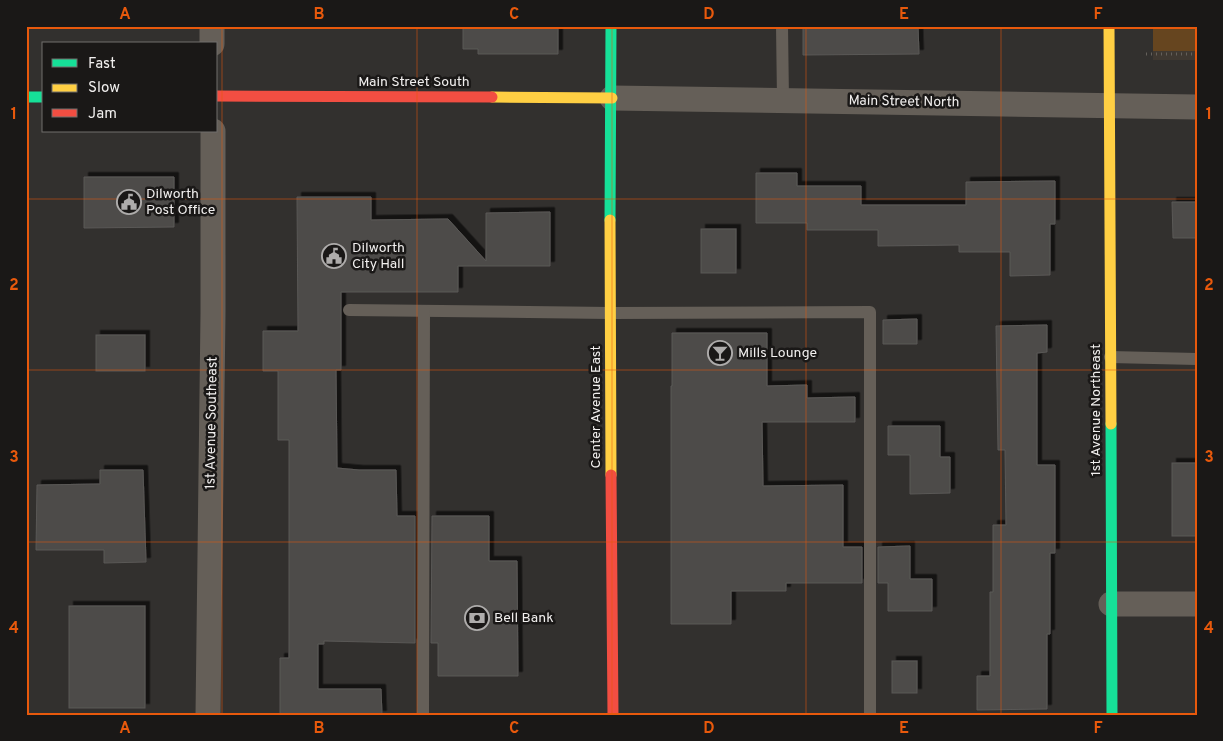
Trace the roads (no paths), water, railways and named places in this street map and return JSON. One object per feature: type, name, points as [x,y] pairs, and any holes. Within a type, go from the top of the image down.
[{"type":"street","points":[[212,26],[212,42]]},
{"type":"street","name":"Center Avenue East","points":[[611,26],[610,313],[613,715]]},
{"type":"street","name":"1st Avenue Northeast","points":[[1109,26],[1112,715]]},
{"type":"street","name":"Main Street South","points":[[218,96],[612,98]]},
{"type":"street","points":[[26,97],[42,97]]},
{"type":"street","name":"Main Street North","points":[[612,98],[1197,107]]},
{"type":"street","name":"1st Avenue Southeast","points":[[208,715],[213,313],[212,132]]},
{"type":"street","points":[[1112,604],[1197,604]]},
{"type":"lane","points":[[782,26],[783,100]]},
{"type":"lane","points":[[349,310],[610,313],[870,312],[870,715]]},
{"type":"lane","points":[[423,715],[424,311]]},
{"type":"lane","points":[[1110,357],[1197,359]]},
{"type":"place","name":"Dilworth Post Office","points":[[129,202]]},
{"type":"place","name":"Dilworth City Hall","points":[[334,256]]},
{"type":"place","name":"Mills Lounge","points":[[720,353]]},
{"type":"place","name":"Bell Bank","points":[[477,618]]}]
